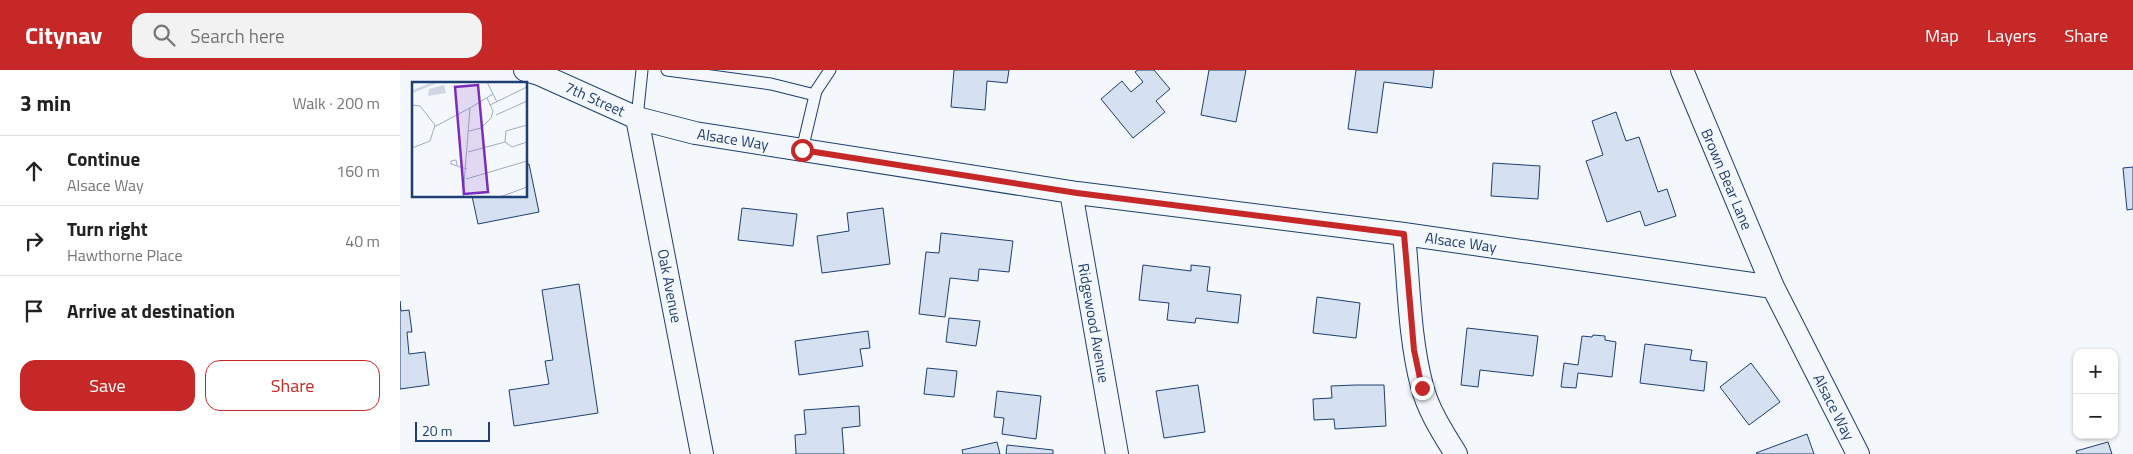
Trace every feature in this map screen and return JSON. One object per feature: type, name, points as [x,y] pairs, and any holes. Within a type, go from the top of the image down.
[{"type":"street","name":"7th Street","points":[[525,70],[539,74],[637,118]]},
{"type":"street","name":"Brown Bear Lane","points":[[1682,70],[1773,287]]},
{"type":"street","name":"Alsace Way","points":[[637,118],[695,133],[1071,192],[1404,234],[1773,287],[1858,454]]},
{"type":"street","name":"Oak Avenue","points":[[637,118],[702,454]]},
{"type":"street","name":"Ridgewood Avenue","points":[[1071,192],[1117,454]]},
{"type":"street","points":[[1404,234],[1414,350],[1422,388],[1442,431],[1456,454]]},
{"type":"lane","points":[[637,118],[642,70]]},
{"type":"lane","points":[[667,70],[771,84],[815,94]]},
{"type":"lane","points":[[802,150],[815,94],[830,70]]},
{"type":"building","points":[[954,70],[1009,70],[1007,83],[987,81],[985,110],[951,107]]},
{"type":"building","points":[[1138,70],[1154,70],[1170,89],[1156,101],[1165,112],[1133,138],[1101,99],[1122,81],[1131,92],[1143,82],[1135,72]]},
{"type":"building","points":[[1209,70],[1246,70],[1236,122],[1201,115]]},
{"type":"building","points":[[1356,70],[1434,70],[1432,88],[1384,82],[1377,133],[1348,129]]},
{"type":"building","points":[[1616,112],[1626,141],[1639,137],[1658,192],[1667,189],[1676,216],[1645,226],[1640,211],[1607,222],[1586,161],[1603,155],[1592,121]]},
{"type":"building","points":[[1493,163],[1540,166],[1538,199],[1491,196]]},
{"type":"building","points":[[529,164],[539,212],[478,224],[472,198],[528,198]]},
{"type":"building","points":[[2133,167],[2133,209],[2127,210],[2123,168]]},
{"type":"building","points":[[742,208],[797,214],[793,246],[738,240]]},
{"type":"building","points":[[883,208],[890,264],[822,273],[817,236],[849,231],[847,213]]},
{"type":"building","points":[[941,233],[1013,241],[1009,272],[979,269],[978,281],[950,278],[945,317],[919,314],[926,252],[939,253]]},
{"type":"building","points":[[1143,265],[1191,271],[1191,265],[1210,267],[1207,291],[1241,295],[1238,323],[1196,318],[1195,323],[1167,320],[1169,303],[1139,300]]},
{"type":"building","points":[[579,284],[598,413],[514,426],[509,390],[549,384],[545,361],[553,360],[542,290]]},
{"type":"building","points":[[1317,297],[1360,303],[1356,338],[1313,333]]},
{"type":"building","points":[[400,301],[401,311],[409,310],[412,332],[407,332],[409,354],[425,352],[429,385],[400,389]]},
{"type":"building","points":[[949,318],[980,321],[976,346],[946,342]]},
{"type":"building","points":[[1467,328],[1538,336],[1533,376],[1480,370],[1478,387],[1461,385]]},
{"type":"building","points":[[868,331],[870,348],[860,349],[863,366],[799,375],[795,341]]},
{"type":"building","points":[[1593,335],[1605,336],[1605,340],[1616,342],[1612,377],[1578,373],[1576,388],[1561,387],[1564,363],[1578,365],[1582,336],[1592,337]]},
{"type":"building","points":[[1645,344],[1692,350],[1690,360],[1707,362],[1704,391],[1640,383]]},
{"type":"building","points":[[1751,363],[1780,402],[1749,425],[1720,387]]},
{"type":"building","points":[[927,368],[957,371],[954,397],[924,394]]},
{"type":"building","points":[[1198,385],[1205,432],[1164,438],[1156,391]]},
{"type":"building","points":[[1384,385],[1386,426],[1335,429],[1334,419],[1314,420],[1313,399],[1332,398],[1331,386]]},
{"type":"building","points":[[997,391],[1041,396],[1036,439],[1002,434],[1004,418],[994,417]]},
{"type":"building","points":[[859,406],[860,426],[842,428],[844,454],[796,454],[795,435],[806,434],[804,410]]},
{"type":"building","points":[[1807,434],[1814,454],[1756,453]]},
{"type":"building","points":[[997,442],[1000,454],[963,454],[962,450]]},
{"type":"building","points":[[2108,442],[2112,454],[2077,454],[2076,451]]},
{"type":"building","points":[[1007,445],[1053,450],[1053,454],[1006,454]]},
{"type":"route","points":[[802,150],[1077,193],[1404,234],[1414,350],[1422,388]]}]
